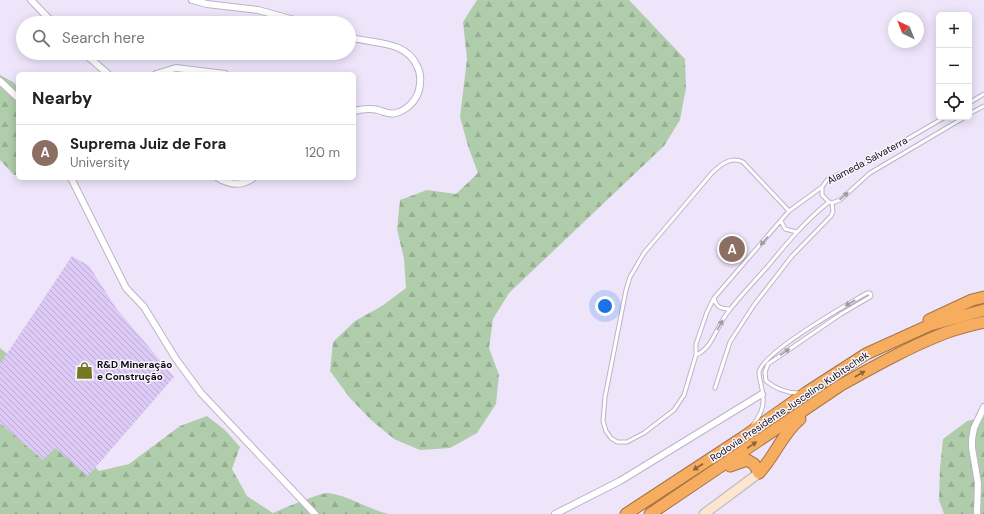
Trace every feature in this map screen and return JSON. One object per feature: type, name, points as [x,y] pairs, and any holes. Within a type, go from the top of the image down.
[{"type":"highway","points":[[891,342],[925,321],[984,297]]},
{"type":"highway","name":"Rodovia Presidente Juscelino Kubitschek","points":[[626,514],[866,354],[930,325],[984,310]]},
{"type":"highway","name":"Rodovia Presidente Juscelino Kubitschek","points":[[650,514],[841,385],[874,366],[946,332],[984,322]]},
{"type":"highway","points":[[681,494],[741,461],[750,461],[757,467],[759,473],[766,466],[792,426],[841,385]]},
{"type":"street","points":[[31,0],[47,16]]},
{"type":"street","points":[[192,0],[207,4],[258,10],[280,16]]},
{"type":"street","points":[[356,38],[392,45],[403,50],[416,63],[420,74],[420,86],[415,98],[401,111],[390,115],[372,109],[356,111]]},
{"type":"street","points":[[92,60],[106,72]]},
{"type":"street","points":[[163,72],[176,68],[209,72]]},
{"type":"street","points":[[0,81],[16,96]]},
{"type":"street","points":[[72,180],[126,288],[144,307],[176,359],[201,393],[316,514]]},
{"type":"street","points":[[222,180],[234,184],[249,180]]},
{"type":"street","points":[[555,514],[620,481],[762,394]]},
{"type":"street","points":[[977,514],[978,483],[972,448],[972,439],[974,428],[984,407]]},
{"type":"street","points":[[704,514],[759,473]]},
{"type":"lane","points":[[972,101],[984,94]]},
{"type":"lane","points":[[972,112],[984,106]]},
{"type":"lane","name":"Alameda Salvaterra","points":[[940,120],[856,169],[834,176],[826,181],[822,187],[822,195],[831,203],[840,200],[870,172],[960,120]]},
{"type":"lane","points":[[789,211],[743,162],[729,161],[719,167],[712,174],[644,253],[630,277],[626,290],[605,397],[603,421],[606,431],[611,438],[617,442],[627,442],[644,433],[674,410],[684,395],[696,355],[696,344],[707,312],[714,298],[789,211],[822,187]]},
{"type":"lane","points":[[696,355],[702,353],[707,348],[730,309],[797,232],[814,214],[831,203],[831,216],[792,256],[754,305],[730,342],[715,388]]},
{"type":"lane","points":[[781,221],[785,229],[797,232]]},
{"type":"lane","points":[[742,438],[761,413],[763,404],[759,377],[762,365],[770,357],[802,333],[830,314],[867,293],[871,293],[870,297],[841,314],[774,359],[766,368],[764,372],[766,381],[772,386],[788,392],[807,392]]},
{"type":"lane","points":[[714,298],[716,304],[720,308],[730,309]]},
{"type":"lane","points":[[761,385],[766,381]]},
{"type":"green space","points":[[477,0],[629,0],[685,59],[686,88],[680,120],[664,146],[509,293],[493,319],[489,348],[499,375],[496,404],[477,433],[450,448],[420,450],[394,439],[371,420],[350,398],[330,371],[333,342],[355,321],[382,306],[406,288],[404,259],[397,229],[400,200],[427,190],[456,194],[478,173],[468,146],[460,117],[467,59],[463,22]]},
{"type":"green space","points":[[0,75],[16,85],[16,175],[14,175],[0,160]]},
{"type":"green space","points":[[0,348],[30,372],[58,428],[99,471],[129,464],[180,426],[207,416],[225,430],[240,447],[232,469],[247,496],[273,513],[310,498],[328,493],[336,494],[389,514],[0,514]]},
{"type":"green space","points":[[984,417],[984,514],[944,514],[939,500],[943,439],[967,421]]},
{"type":"building","name":"R&D Mineração e Construção","points":[[72,256],[89,266],[116,308],[174,377],[88,476],[55,448],[43,460],[0,423],[0,364]]},
{"type":"place","name":"Suprema Juiz de Fora","points":[[732,249]]},
{"type":"place","name":"R&D Mineração e Construção","points":[[84,370]]}]
